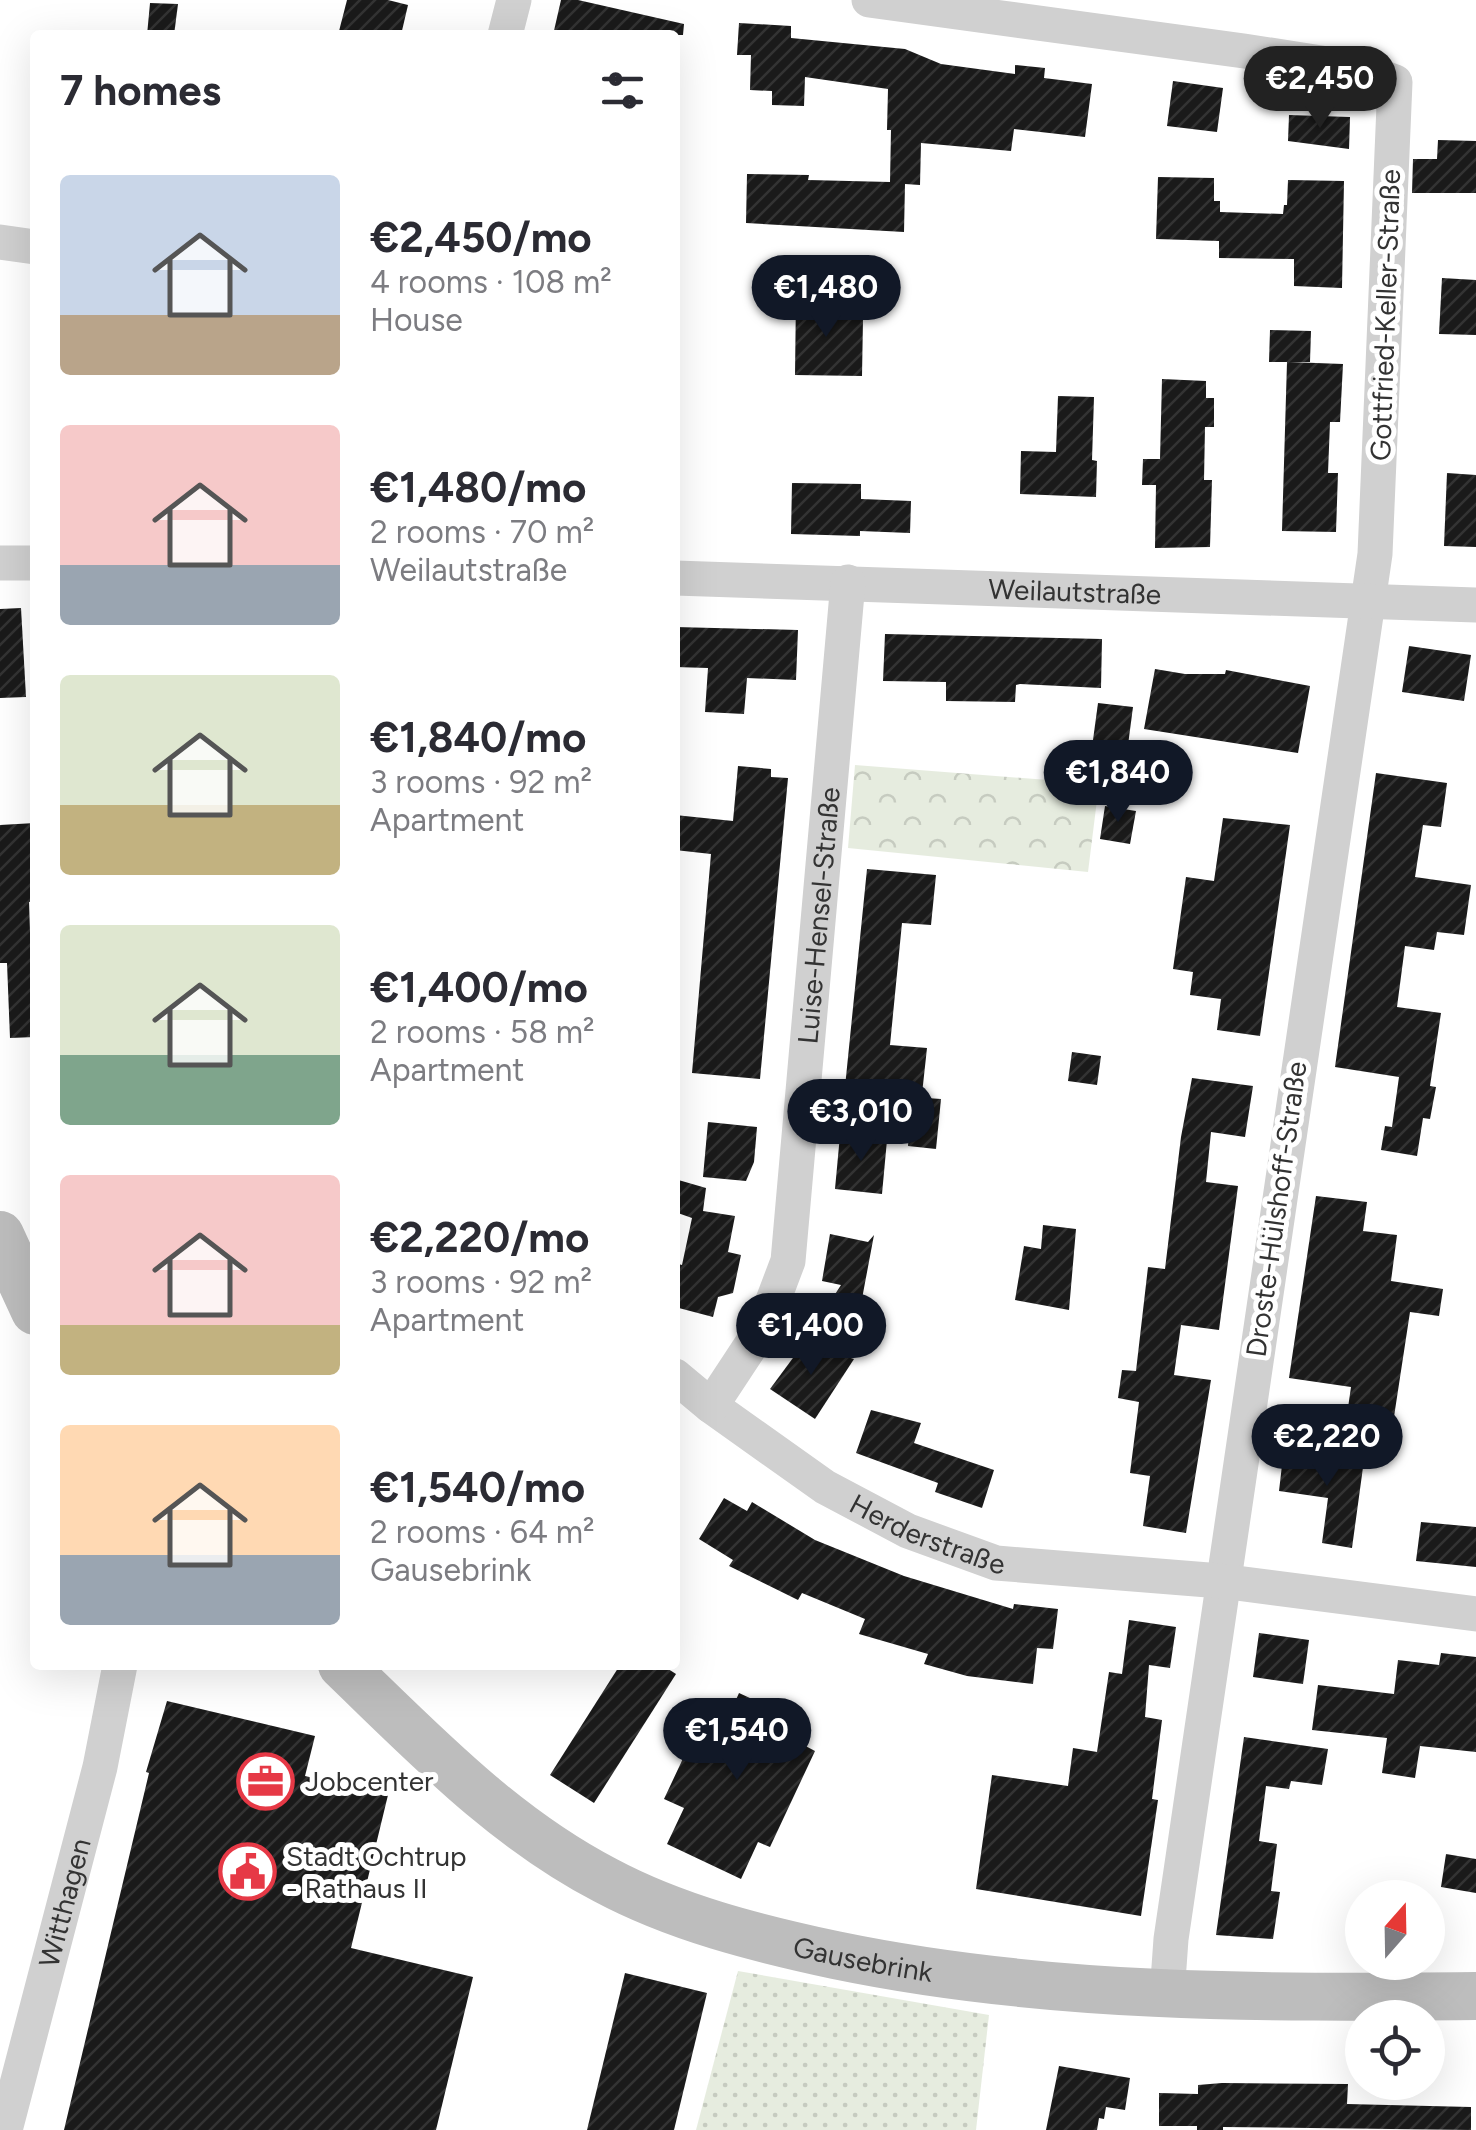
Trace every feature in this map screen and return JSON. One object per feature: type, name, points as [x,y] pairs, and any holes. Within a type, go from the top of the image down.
[{"type":"main road","points":[[0,1235],[30,1300]]},
{"type":"main road","name":"Gausebrink","points":[[347,1670],[470,1788],[500,1813],[577,1864],[653,1902],[746,1934],[875,1962],[1020,1983],[1166,1996],[1476,1996]]},
{"type":"street","points":[[506,30],[514,0]]},
{"type":"street","name":"Gottfried-Keller-Straße","points":[[869,0],[1244,51],[1359,70],[1395,82],[1375,554],[1366,601]]},
{"type":"street","points":[[0,242],[30,245]]},
{"type":"street","points":[[0,562],[30,564]]},
{"type":"street","name":"Weilautstraße","points":[[680,578],[1476,605]]},
{"type":"street","name":"Luise-Hensel-Straße","points":[[711,1406],[763,1327],[788,1261],[848,582]]},
{"type":"street","name":"Droste-Hülshoff-Straße","points":[[1166,1996],[1221,1582],[1366,601]]},
{"type":"street","name":"Herderstraße","points":[[680,1380],[825,1487],[908,1531],[996,1563],[1221,1582],[1476,1614]]},
{"type":"street","name":"Witthagen","points":[[5,2130],[122,1670]]},
{"type":"green space","points":[[855,765],[1099,784],[1088,872],[848,848]]},
{"type":"green space","points":[[738,1971],[989,2015],[976,2130],[696,2130]]},
{"type":"building","points":[[347,0],[388,0],[408,5],[402,30],[339,30]]},
{"type":"building","points":[[561,0],[578,0],[684,24],[683,35],[680,30],[554,30]]},
{"type":"building","points":[[150,3],[178,4],[175,30],[147,30]]},
{"type":"building","points":[[739,23],[791,26],[791,38],[905,49],[941,64],[1015,74],[1015,65],[1045,68],[1044,78],[1092,84],[1085,137],[1014,129],[1011,151],[921,143],[920,185],[905,184],[904,232],[746,223],[747,174],[890,182],[891,130],[887,130],[888,89],[805,77],[804,106],[772,105],[772,91],[750,90],[751,55],[737,55]]},
{"type":"building","points":[[1173,81],[1223,88],[1217,132],[1167,126]]},
{"type":"building","points":[[1289,115],[1350,117],[1349,149],[1288,141]]},
{"type":"building","points":[[1438,140],[1476,141],[1476,193],[1412,193],[1413,159],[1437,159]]},
{"type":"building","points":[[1158,177],[1214,178],[1214,201],[1220,201],[1220,212],[1283,214],[1288,180],[1344,181],[1342,288],[1294,286],[1294,259],[1219,258],[1219,241],[1156,239]]},
{"type":"building","points":[[1442,278],[1476,280],[1476,335],[1439,334]]},
{"type":"building","points":[[796,295],[831,296],[830,318],[863,319],[862,376],[795,375]]},
{"type":"building","points":[[1270,330],[1311,331],[1310,362],[1289,362],[1343,364],[1340,422],[1330,422],[1328,473],[1338,473],[1336,532],[1282,531],[1287,362],[1269,362]]},
{"type":"building","points":[[1162,379],[1206,381],[1206,398],[1214,398],[1214,427],[1205,427],[1204,480],[1212,480],[1210,547],[1155,548],[1156,485],[1142,485],[1143,459],[1160,459]]},
{"type":"building","points":[[1058,396],[1094,397],[1092,460],[1097,461],[1096,497],[1020,494],[1021,451],[1056,452]]},
{"type":"building","points":[[1447,473],[1476,475],[1476,547],[1444,546]]},
{"type":"building","points":[[792,483],[861,484],[861,499],[911,501],[910,533],[791,534]]},
{"type":"building","points":[[21,608],[26,697],[0,698],[0,609]]},
{"type":"building","points":[[680,627],[798,630],[796,680],[747,678],[744,714],[705,712],[708,668],[680,667]]},
{"type":"building","points":[[885,634],[1102,639],[1101,688],[1020,684],[1016,685],[1015,702],[946,701],[946,682],[883,681]]},
{"type":"building","points":[[1409,646],[1471,655],[1464,701],[1402,692]]},
{"type":"building","points":[[1155,669],[1185,674],[1225,674],[1226,670],[1310,686],[1298,753],[1144,729]]},
{"type":"building","points":[[1098,703],[1133,707],[1128,745],[1093,740]]},
{"type":"building","points":[[738,766],[771,769],[771,777],[788,778],[760,1079],[692,1073],[711,854],[680,851],[680,816],[733,821]]},
{"type":"building","points":[[1376,773],[1447,783],[1441,827],[1423,825],[1415,877],[1471,885],[1464,935],[1437,932],[1434,950],[1405,946],[1397,1007],[1441,1013],[1430,1086],[1436,1087],[1430,1119],[1423,1118],[1417,1156],[1381,1150],[1385,1126],[1392,1127],[1399,1077],[1335,1067]]},
{"type":"building","points":[[1105,806],[1136,811],[1130,844],[1100,839]]},
{"type":"building","points":[[1223,818],[1290,825],[1260,1036],[1217,1030],[1221,999],[1190,995],[1193,972],[1173,969],[1186,877],[1214,881]]},
{"type":"building","points":[[30,823],[30,1037],[10,1038],[7,963],[0,963],[0,825]]},
{"type":"building","points":[[867,869],[936,875],[931,925],[902,923],[890,1045],[927,1048],[922,1094],[845,1087]]},
{"type":"building","points":[[1072,1052],[1101,1056],[1097,1085],[1068,1081]]},
{"type":"building","points":[[1192,1078],[1253,1086],[1245,1137],[1211,1132],[1206,1182],[1238,1186],[1219,1330],[1181,1325],[1174,1375],[1211,1380],[1186,1533],[1143,1526],[1150,1476],[1130,1473],[1139,1402],[1118,1398],[1122,1370],[1136,1371],[1148,1267],[1165,1269]]},
{"type":"building","points":[[912,1097],[941,1099],[936,1149],[908,1146]]},
{"type":"building","points":[[708,1122],[757,1127],[754,1162],[746,1181],[703,1177]]},
{"type":"building","points":[[840,1135],[887,1140],[882,1194],[835,1189]]},
{"type":"building","points":[[680,1180],[706,1188],[703,1211],[735,1216],[728,1252],[741,1255],[733,1293],[718,1297],[713,1317],[680,1308],[680,1264],[692,1218],[680,1214]]},
{"type":"building","points":[[1316,1196],[1367,1202],[1363,1231],[1397,1235],[1391,1281],[1443,1289],[1439,1316],[1410,1312],[1388,1456],[1342,1449],[1351,1387],[1289,1378]]},
{"type":"building","points":[[1043,1225],[1076,1229],[1069,1310],[1015,1300],[1024,1246],[1041,1249]]},
{"type":"building","points":[[830,1234],[868,1242],[874,1235],[858,1320],[821,1316],[841,1285],[822,1281]]},
{"type":"building","points":[[804,1343],[854,1359],[815,1419],[770,1389]]},
{"type":"building","points":[[871,1410],[921,1423],[914,1443],[994,1470],[982,1508],[935,1492],[938,1483],[856,1453]]},
{"type":"building","points":[[1284,1448],[1364,1460],[1352,1548],[1322,1543],[1328,1498],[1279,1491]]},
{"type":"building","points":[[724,1498],[747,1511],[752,1502],[815,1540],[904,1576],[1013,1609],[1014,1604],[1058,1609],[1053,1649],[1037,1648],[1033,1684],[967,1676],[924,1664],[928,1654],[859,1634],[865,1619],[802,1593],[798,1600],[729,1566],[733,1560],[699,1539]]},
{"type":"building","points":[[1421,1522],[1476,1527],[1476,1567],[1416,1561]]},
{"type":"building","points":[[1129,1620],[1176,1627],[1170,1668],[1149,1665],[1145,1717],[1162,1720],[1152,1799],[1158,1800],[1141,1916],[976,1889],[992,1775],[1068,1786],[1073,1748],[1097,1752],[1109,1672],[1122,1674]]},
{"type":"building","points":[[1259,1633],[1309,1640],[1303,1684],[1253,1677]]},
{"type":"building","points":[[1441,1653],[1476,1657],[1476,1752],[1420,1746],[1415,1778],[1382,1773],[1387,1738],[1312,1730],[1318,1685],[1394,1694],[1398,1660],[1439,1665]]},
{"type":"building","points":[[617,1670],[670,1670],[676,1674],[594,1803],[550,1775]]},
{"type":"building","points":[[739,1693],[804,1723],[796,1741],[815,1751],[770,1847],[758,1842],[741,1879],[667,1844],[684,1808],[664,1799],[710,1701],[731,1711]]},
{"type":"building","name":"Stadt Ochtrup - Rathaus II","points":[[167,1701],[315,1736],[305,1776],[388,1795],[351,1948],[473,1977],[436,2130],[64,2130],[149,1773],[146,1772]]},
{"type":"building","points":[[1244,1737],[1328,1749],[1322,1785],[1291,1781],[1289,1789],[1266,1786],[1259,1841],[1277,1844],[1271,1891],[1280,1892],[1273,1939],[1216,1935]]},
{"type":"building","points":[[1446,1854],[1476,1859],[1476,1893],[1445,1888],[1442,1880]]},
{"type":"building","points":[[625,1973],[707,1993],[674,2130],[587,2130]]},
{"type":"building","points":[[1059,2066],[1130,2078],[1125,2110],[1106,2107],[1097,2130],[1046,2130]]},
{"type":"building","points":[[1345,2084],[1347,2104],[1471,2107],[1471,2130],[1197,2130],[1197,2126],[1159,2126],[1159,2093],[1198,2094],[1198,2085]]},
{"type":"place","name":"Jobcenter","points":[[266,1781]]},
{"type":"place","name":"Stadt Ochtrup - Rathaus II","points":[[247,1872]]}]
